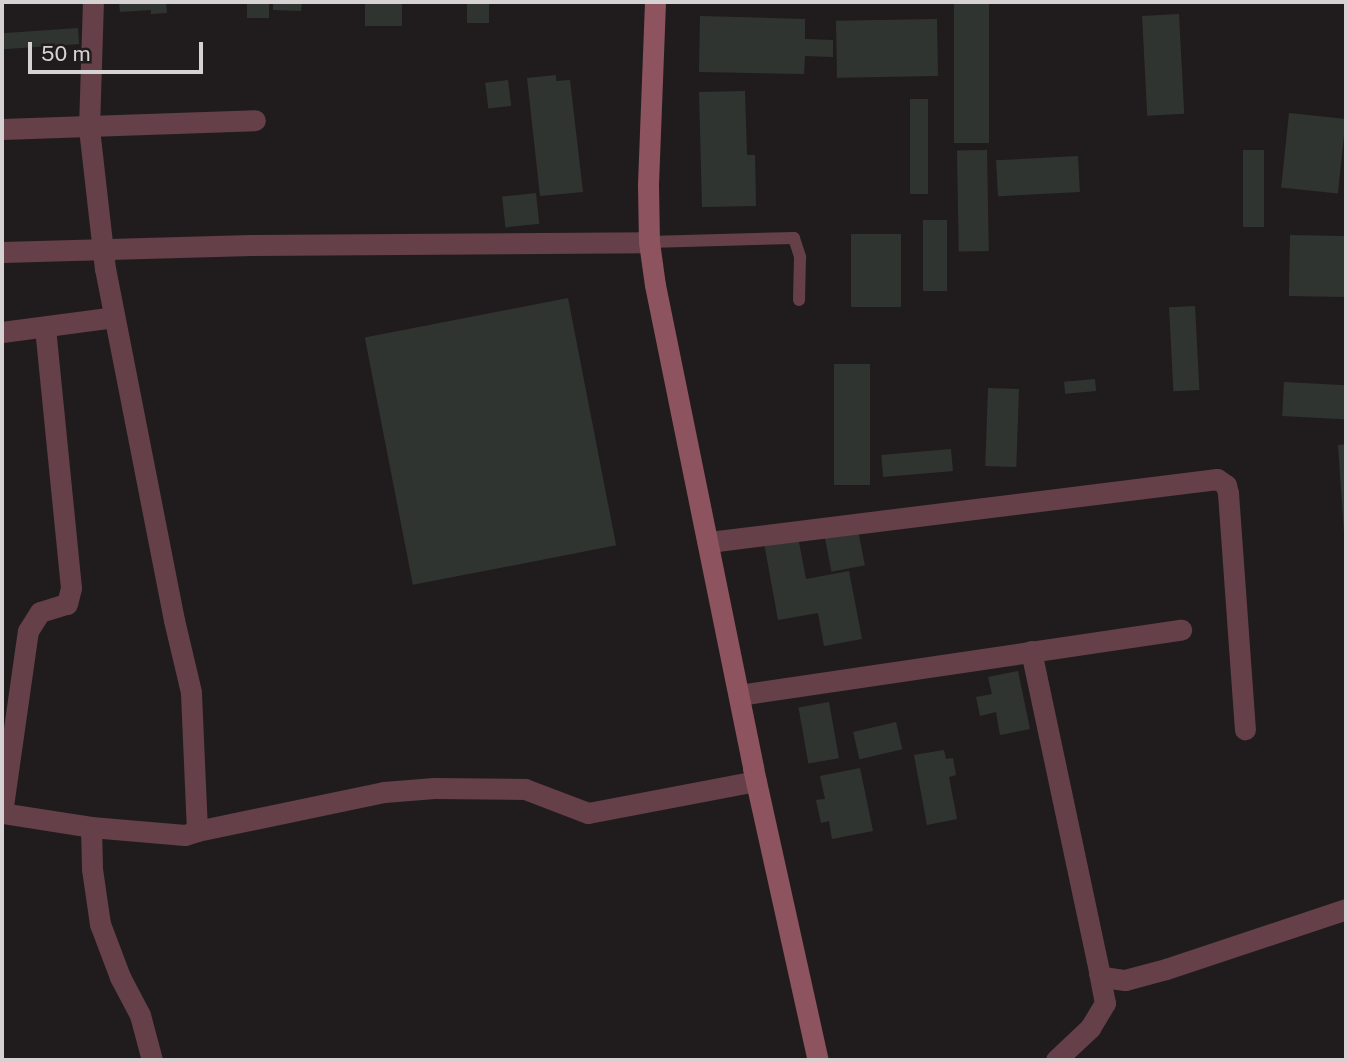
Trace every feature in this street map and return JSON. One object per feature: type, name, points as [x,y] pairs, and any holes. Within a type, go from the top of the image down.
[{"type":"main road","points":[[655,2],[649,242],[756,781],[818,1060]]},
{"type":"street","points":[[93,2],[89,128],[102,247],[174,620],[191,691],[197,831]]},
{"type":"street","points":[[2,129],[255,120]]},
{"type":"street","points":[[2,252],[102,247],[649,242]]},
{"type":"street","points":[[2,332],[114,317]]},
{"type":"street","points":[[45,327],[71,588],[66,604],[40,612],[28,631],[2,813],[91,827],[185,835],[384,792],[434,788],[525,789],[588,813],[756,781]]},
{"type":"street","points":[[709,542],[1217,479],[1226,485],[1228,493],[1245,729]]},
{"type":"street","points":[[739,695],[1181,630]]},
{"type":"street","points":[[1031,651],[1105,1003],[1090,1028],[1056,1060]]},
{"type":"street","points":[[91,827],[92,869],[100,924],[120,977],[140,1015],[152,1060]]},
{"type":"street","points":[[1099,972],[1113,980],[1125,980],[1346,909]]},
{"type":"lane","points":[[649,242],[794,238],[800,257],[799,300]]},
{"type":"building","points":[[119,2],[166,2],[167,13],[151,14],[151,10],[120,12]]},
{"type":"building","points":[[247,2],[269,2],[269,18],[247,18]]},
{"type":"building","points":[[273,2],[302,2],[301,11],[273,10]]},
{"type":"building","points":[[365,2],[402,2],[402,26],[365,26]]},
{"type":"building","points":[[467,2],[489,2],[489,23],[467,23]]},
{"type":"building","points":[[954,2],[989,2],[989,143],[954,143]]},
{"type":"building","points":[[1179,14],[1184,114],[1147,116],[1142,16]]},
{"type":"building","points":[[700,16],[805,19],[805,39],[833,40],[833,57],[805,56],[804,74],[699,72]]},
{"type":"building","points":[[937,19],[938,76],[837,78],[836,21]]},
{"type":"building","points":[[78,28],[79,44],[3,49],[2,33]]},
{"type":"building","points":[[556,75],[556,81],[570,80],[583,192],[540,196],[527,78]]},
{"type":"building","points":[[508,80],[511,106],[488,109],[485,83]]},
{"type":"building","points":[[745,91],[747,155],[755,155],[756,206],[702,207],[699,92]]},
{"type":"building","points":[[910,99],[928,99],[928,194],[910,194]]},
{"type":"building","points":[[1289,113],[1346,119],[1338,194],[1281,188]]},
{"type":"building","points":[[987,150],[989,251],[959,252],[957,151]]},
{"type":"building","points":[[1243,150],[1264,150],[1264,227],[1243,227]]},
{"type":"building","points":[[1078,156],[1080,192],[998,196],[996,160]]},
{"type":"building","points":[[536,193],[539,224],[505,227],[502,197]]},
{"type":"building","points":[[923,220],[947,220],[947,291],[923,291]]},
{"type":"building","points":[[851,234],[901,234],[901,307],[851,307]]},
{"type":"building","points":[[1290,235],[1345,236],[1344,297],[1289,296]]},
{"type":"building","points":[[568,298],[616,545],[413,585],[365,337]]},
{"type":"building","points":[[1195,306],[1199,390],[1173,391],[1169,307]]},
{"type":"building","points":[[834,364],[870,364],[870,485],[834,485]]},
{"type":"building","points":[[1095,379],[1096,391],[1065,394],[1064,382]]},
{"type":"building","points":[[1284,382],[1346,385],[1344,419],[1282,416]]},
{"type":"building","points":[[988,388],[1019,389],[1016,467],[985,466]]},
{"type":"building","points":[[1346,444],[1346,533],[1344,533],[1338,445]]},
{"type":"building","points":[[951,449],[953,471],[883,477],[881,455]]},
{"type":"building","points":[[858,530],[865,565],[831,572],[825,536]]},
{"type":"building","points":[[798,537],[806,579],[849,571],[862,639],[824,646],[818,613],[778,620],[764,543]]},
{"type":"building","points":[[1018,671],[1030,729],[1000,735],[996,712],[980,716],[976,697],[992,694],[988,677]]},
{"type":"building","points":[[829,702],[839,758],[808,764],[798,707]]},
{"type":"building","points":[[896,722],[902,749],[859,759],[853,732]]},
{"type":"building","points":[[944,750],[946,759],[953,758],[956,775],[949,777],[957,819],[927,825],[914,755]]},
{"type":"building","points":[[860,768],[873,831],[832,839],[829,821],[821,823],[816,800],[825,799],[820,776]]}]
